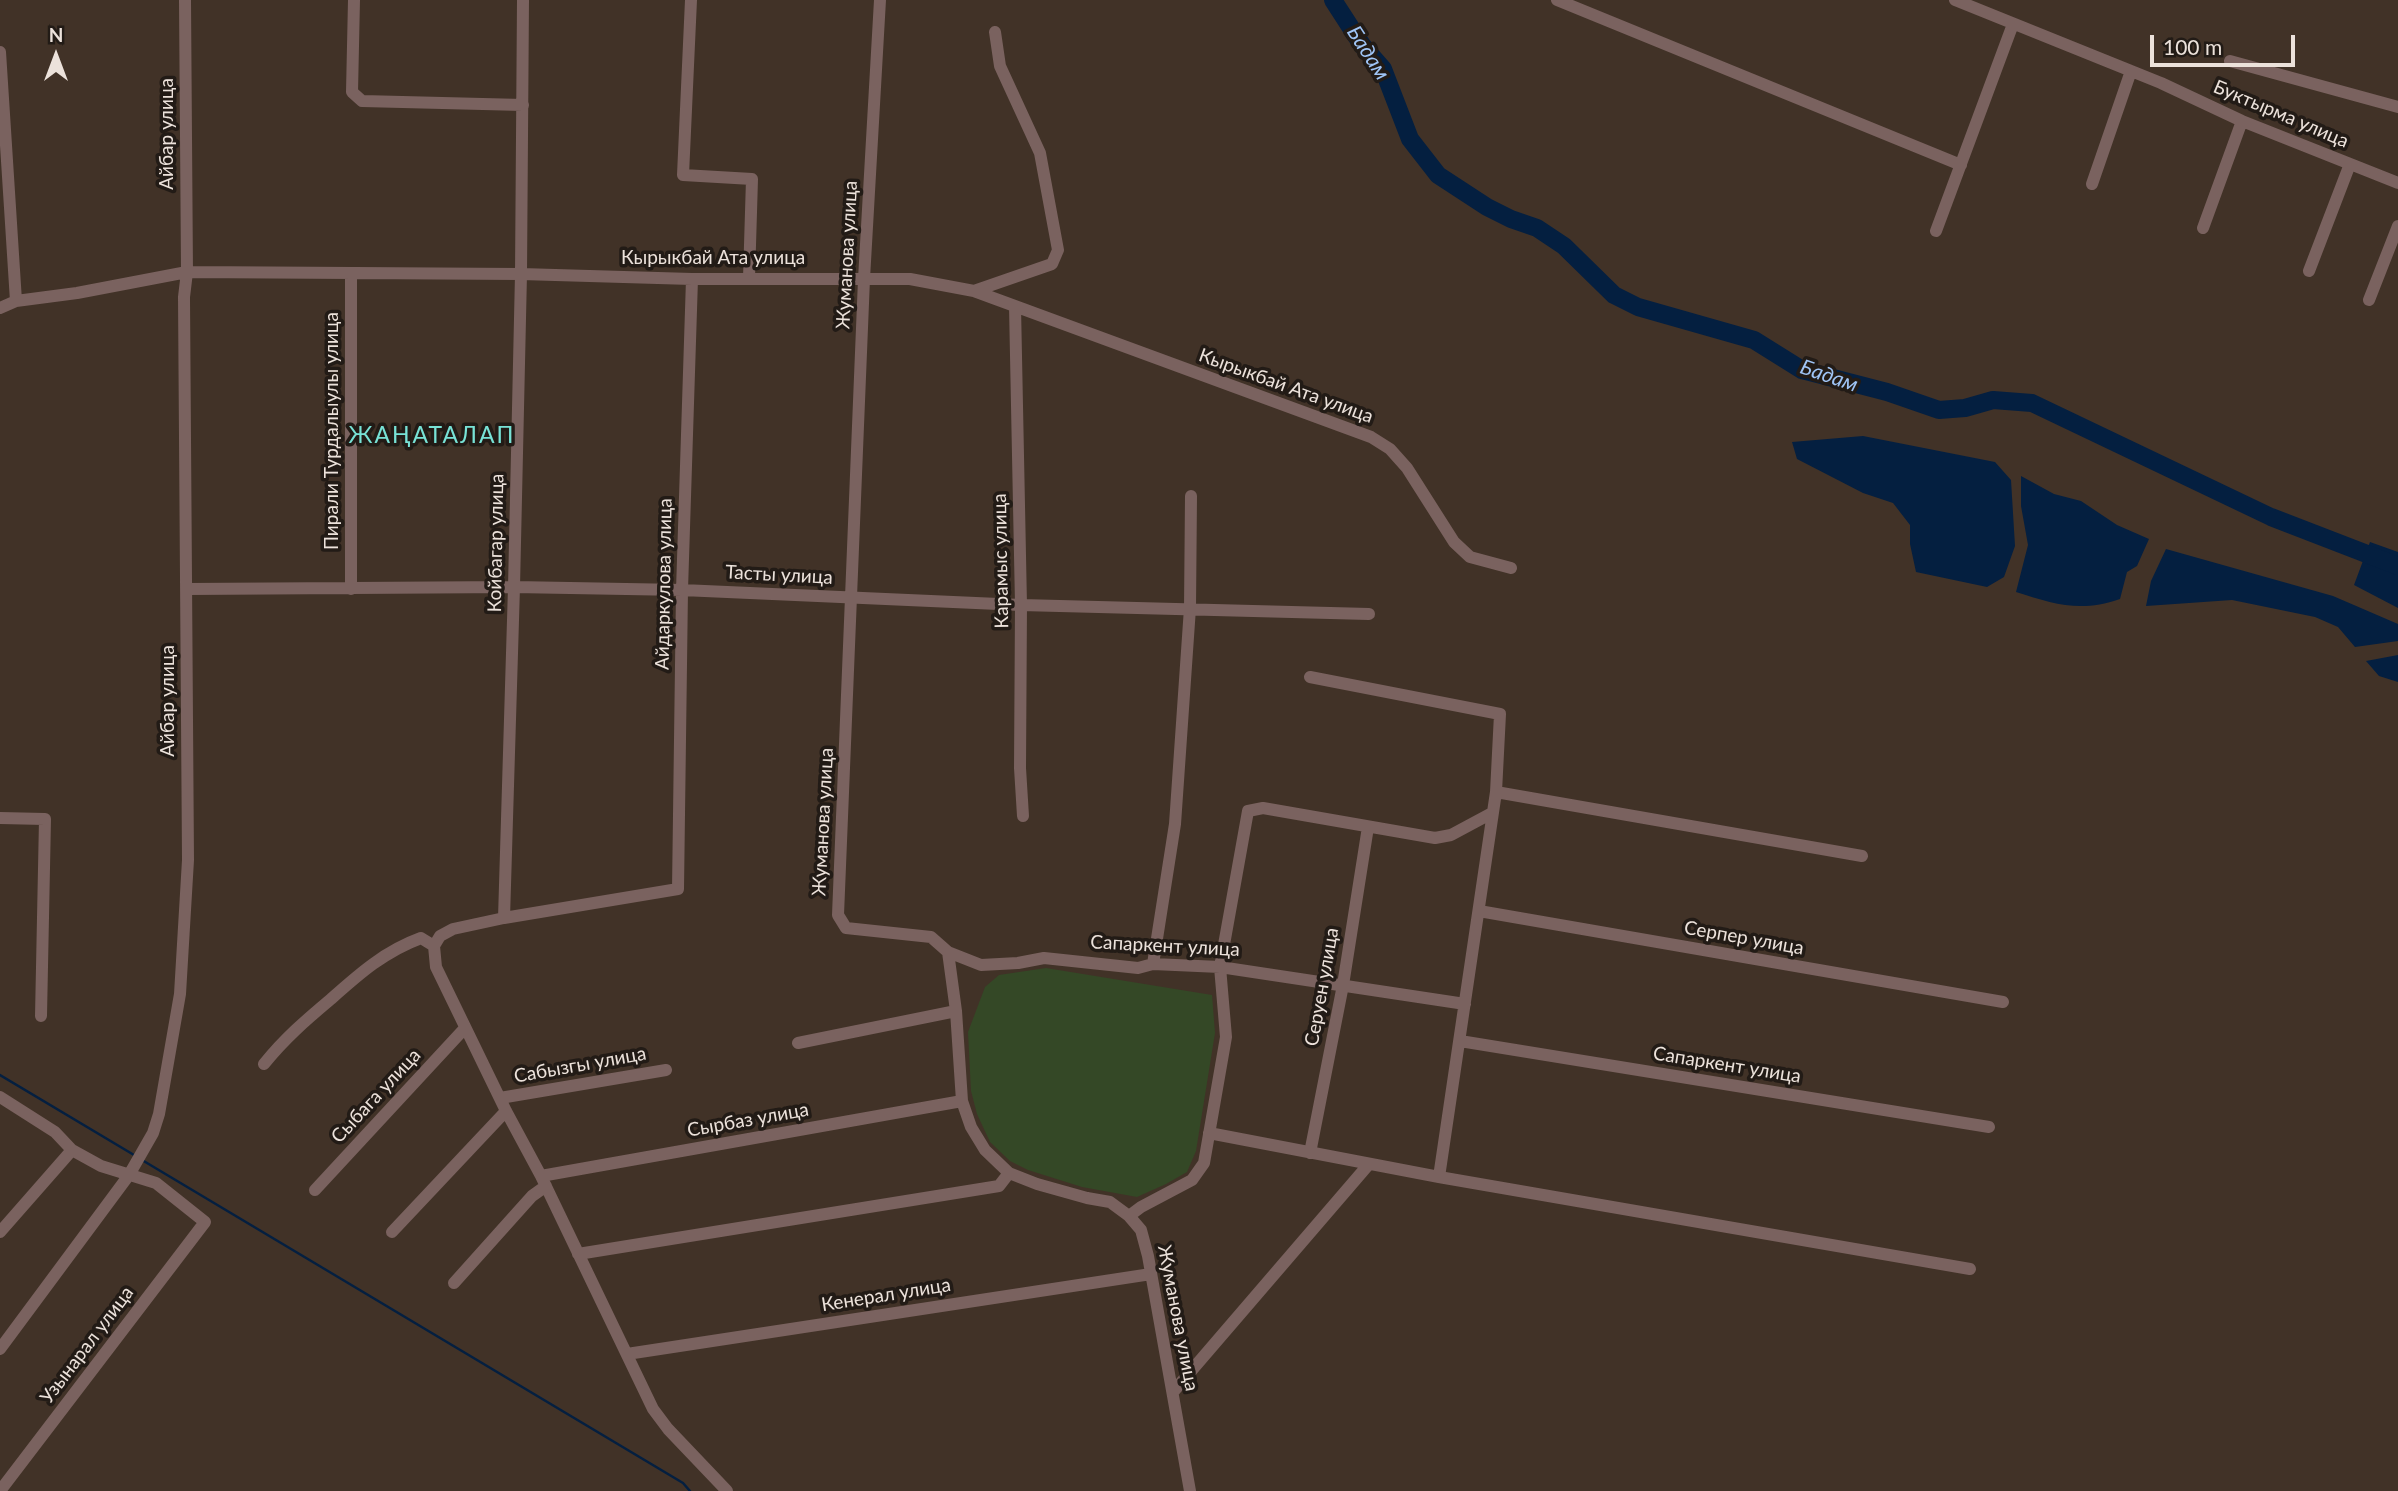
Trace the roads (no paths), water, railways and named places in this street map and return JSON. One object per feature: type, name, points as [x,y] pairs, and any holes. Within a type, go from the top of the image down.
[{"type":"street","name":"Айбар улица","points":[[0,1349],[130,1175],[153,1133],[159,1114],[180,994],[188,860],[184,297],[187,272],[186,0]]},
{"type":"street","points":[[354,0],[352,92],[362,101],[523,105]]},
{"type":"street","name":"Койбагар улица","points":[[504,918],[521,274],[523,0]]},
{"type":"street","points":[[691,0],[683,176],[751,179],[749,278]]},
{"type":"street","name":"Жуманова улица","points":[[880,0],[864,279],[838,915],[846,928],[931,937],[948,953]]},
{"type":"street","points":[[1557,0],[1961,164]]},
{"type":"street","name":"Буктырма улица","points":[[1955,0],[2131,71],[2242,121],[2398,183]]},
{"type":"street","points":[[1936,231],[2013,24]]},
{"type":"street","points":[[974,291],[1052,264],[1058,250],[1040,153],[1000,66],[995,32]]},
{"type":"street","points":[[0,52],[16,301]]},
{"type":"street","name":"Буктырма улица","points":[[2230,61],[2398,107]]},
{"type":"street","points":[[2092,184],[2131,71]]},
{"type":"street","points":[[2203,228],[2242,121]]},
{"type":"street","points":[[2309,271],[2350,164]]},
{"type":"street","points":[[2369,300],[2398,226]]},
{"type":"street","name":"Кырыкбай Ата улица","points":[[0,308],[16,301],[77,293],[187,272],[521,274],[692,279],[910,279],[974,291],[1371,437],[1390,449],[1407,468],[1454,542],[1471,557],[1511,568]]},
{"type":"street","name":"Пирали Турдалыулы улица","points":[[351,273],[351,589]]},
{"type":"street","name":"Айдаркулова улица","points":[[504,918],[678,889],[682,590],[692,279]]},
{"type":"street","name":"Карамыс улица","points":[[1016,306],[1021,605],[1020,768],[1023,816]]},
{"type":"street","points":[[1153,964],[1175,824],[1190,608],[1191,496]]},
{"type":"street","name":"Тасты улица","points":[[187,589],[514,587],[682,590],[1021,605],[1369,614]]},
{"type":"street","points":[[1310,677],[1500,713],[1496,792],[1439,1177]]},
{"type":"street","points":[[1496,792],[1862,856]]},
{"type":"street","points":[[948,953],[957,1011],[962,1101],[971,1127],[985,1150],[1009,1173],[1049,1188],[1110,1202],[1129,1216],[1192,1180],[1204,1163],[1226,1037],[1220,967],[1248,811],[1263,808],[1435,838],[1451,835],[1492,813]]},
{"type":"street","points":[[0,818],[45,819],[41,1016]]},
{"type":"street","name":"Серуен улица","points":[[1310,1153],[1343,985],[1368,827]]},
{"type":"street","name":"Серпер улица","points":[[1479,911],[2003,1002]]},
{"type":"street","points":[[504,918],[453,929],[440,936],[434,946],[436,967],[653,1409],[668,1429],[727,1491]]},
{"type":"street","points":[[264,1064],[285,1038],[373,962],[421,939],[434,946]]},
{"type":"street","name":"Сапаркент улица","points":[[948,953],[981,965],[1044,958],[1138,968],[1153,964],[1220,967],[1465,1004]]},
{"type":"street","points":[[798,1043],[957,1011]]},
{"type":"street","name":"Сыбага улица","points":[[315,1190],[465,1028]]},
{"type":"street","name":"Сапаркент улица","points":[[1460,1041],[1989,1127]]},
{"type":"street","name":"Сабызгы улица","points":[[500,1098],[666,1070]]},
{"type":"street","points":[[0,1097],[55,1132],[72,1150],[101,1166],[130,1175]]},
{"type":"street","name":"Сырбаз улица","points":[[543,1181],[962,1101]]},
{"type":"street","name":"Сабызгы улица","points":[[393,1232],[506,1111]]},
{"type":"street","points":[[1209,1133],[1439,1177],[1970,1269]]},
{"type":"street","points":[[0,1232],[72,1150]]},
{"type":"street","points":[[1172,1392],[1369,1164]]},
{"type":"street","points":[[578,1254],[999,1186],[1009,1173]]},
{"type":"street","name":"Узынарал улица","points":[[0,1491],[205,1222],[156,1183],[130,1175]]},
{"type":"street","points":[[454,1283],[543,1181]]},
{"type":"street","name":"Жуманова улица","points":[[1129,1216],[1141,1230],[1152,1274],[1190,1491]]},
{"type":"street","name":"Кенерал улица","points":[[627,1354],[1152,1274]]},
{"type":"water","points":[[1863,436],[1995,462],[2011,480],[2015,546],[2004,577],[1987,587],[1916,572],[1910,544],[1910,525],[1893,503],[1863,493],[1797,459],[1792,442]]},
{"type":"water","points":[[2021,476],[2054,494],[2081,501],[2117,525],[2149,539],[2137,566],[2127,572],[2120,599],[2080,606],[2055,603],[2016,592],[2028,545],[2021,506]]},
{"type":"water","points":[[2370,542],[2398,552],[2398,608],[2354,585]]},
{"type":"water","points":[[2166,549],[2333,596],[2398,624],[2398,641],[2355,647],[2338,627],[2315,617],[2232,600],[2146,606],[2151,581]]},
{"type":"water","points":[[2398,655],[2398,682],[2379,676],[2366,661]]},
{"type":"waterway","name":"Бадам","points":[[1333,0],[1362,45],[1383,69],[1410,139],[1438,175],[1487,207],[1537,228],[1564,246],[1614,295],[1638,307],[1754,340],[1802,370],[1887,392],[1939,410],[1965,408],[1993,400],[2032,403],[2271,517],[2398,566]]},
{"type":"waterway","points":[[0,1075],[134,1155]]},
{"type":"waterway","points":[[142,1160],[683,1483],[690,1491]]},
{"type":"district","name":"ЖАҢАТАЛАП","points":[[432,436]]}]
